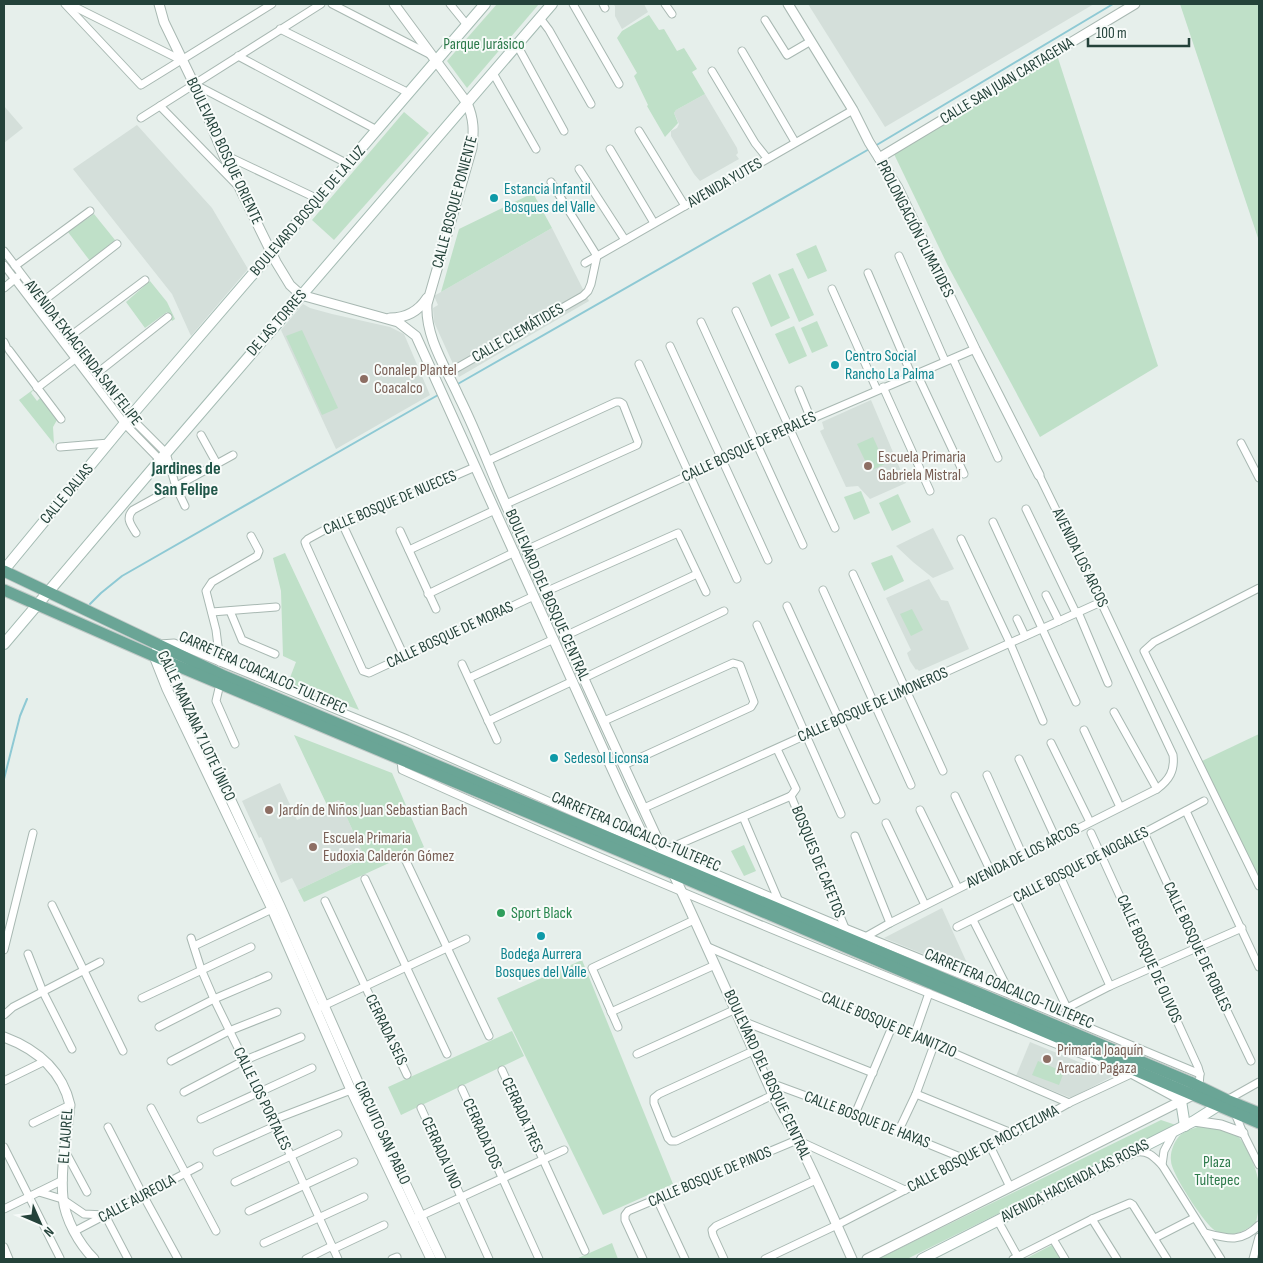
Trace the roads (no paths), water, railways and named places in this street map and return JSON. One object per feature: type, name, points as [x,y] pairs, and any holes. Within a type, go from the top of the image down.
[{"type":"main road","name":"BOULEVARD BOSQUE DE LA LUZ","points":[[128,421],[378,130],[409,93],[433,58],[467,25],[485,4]]},
{"type":"main road","name":"DE LAS TORRES","points":[[4,644],[50,592],[163,456],[552,4]]},
{"type":"main road","name":"CALLE DALIAS","points":[[4,571],[128,421]]},
{"type":"main road","name":"CARRETERA COACALCO-TULTEPEC","points":[[4,571],[232,679],[1196,1091],[1228,1105],[1259,1123]]},
{"type":"main road","name":"CARRETERA COACALCO-TULTEPEC","points":[[4,590],[154,656],[401,760],[666,864],[1172,1086],[1196,1091]]},
{"type":"main road","points":[[1172,1086],[1181,1101],[1185,1126]]},
{"type":"main road","name":"CARRETERA COACALCO-TULTEPEC","points":[[1228,1105],[1259,1113]]},
{"type":"main road","name":"AVENIDA HACIENDA LAS ROSAS","points":[[922,1259],[1228,1105]]},
{"type":"street","name":"BOULEVARD BOSQUE ORIENTE","points":[[159,4],[164,22],[194,84],[223,154],[272,253],[290,285],[301,295]]},
{"type":"street","points":[[71,6],[141,86],[272,4]]},
{"type":"street","points":[[141,118],[321,4]]},
{"type":"street","points":[[332,4],[433,58]]},
{"type":"street","name":"CALLE BOSQUE PONIENTE","points":[[394,4],[467,103],[474,127],[472,148],[430,294]]},
{"type":"street","points":[[450,4],[467,25]]},
{"type":"street","points":[[574,4],[619,84]]},
{"type":"street","points":[[666,4],[672,14]]},
{"type":"street","name":"PROLONGACIÓN CLIMATIDES","points":[[788,4],[898,188],[975,349]]},
{"type":"street","name":"CALLE SAN JUAN CARTAGENA","points":[[877,155],[1135,4]]},
{"type":"street","points":[[71,6],[181,60]]},
{"type":"street","points":[[540,18],[549,30],[591,104]]},
{"type":"street","points":[[765,20],[787,55],[811,41]]},
{"type":"street","points":[[280,29],[409,93]]},
{"type":"street","points":[[517,45],[564,131]]},
{"type":"street","points":[[742,51],[795,142]]},
{"type":"street","points":[[238,56],[378,130]]},
{"type":"street","points":[[712,71],[755,143],[767,158]]},
{"type":"street","points":[[493,73],[536,148]]},
{"type":"street","points":[[194,84],[348,164]]},
{"type":"street","points":[[160,106],[240,188]]},
{"type":"street","name":"AVENIDA YUTES","points":[[586,262],[853,110]]},
{"type":"street","points":[[639,131],[685,206]]},
{"type":"street","points":[[610,149],[654,223]]},
{"type":"street","points":[[223,154],[318,199]]},
{"type":"street","points":[[579,169],[625,240]]},
{"type":"street","points":[[551,182],[597,256]]},
{"type":"street","points":[[15,266],[90,211]]},
{"type":"street","points":[[42,302],[117,244]]},
{"type":"street","name":"AVENIDA EXHACIENDA SAN FELIPE","points":[[4,251],[82,354],[128,421]]},
{"type":"street","name":"CALLE CLEMÁTIDES","points":[[449,375],[583,296],[588,291],[595,272],[597,256]]},
{"type":"street","points":[[898,256],[998,458]]},
{"type":"street","name":"AVENIDA EXHACIENDA SAN FELIPE","points":[[4,265],[75,359],[128,421],[163,456],[176,487]]},
{"type":"street","points":[[868,273],[914,375],[964,474]]},
{"type":"street","points":[[4,288],[22,274]]},
{"type":"street","points":[[69,337],[145,280]]},
{"type":"street","points":[[832,289],[930,491]]},
{"type":"street","points":[[301,295],[385,318],[399,318],[412,314],[422,306],[430,294]]},
{"type":"street","name":"BOULEVARD DEL BOSQUE CENTRAL","points":[[430,294],[427,304],[427,322],[479,445],[644,808],[666,864],[682,892],[708,947],[773,1095],[797,1140],[852,1259]]},
{"type":"street","points":[[736,311],[835,528]]},
{"type":"street","points":[[96,374],[168,317]]},
{"type":"street","name":"BOULEVARD DEL BOSQUE CENTRAL","points":[[385,318],[398,322],[416,336],[422,345],[437,384],[622,791],[647,844],[666,864]]},
{"type":"street","points":[[701,322],[803,545]]},
{"type":"street","points":[[6,346],[61,419]]},
{"type":"street","points":[[670,346],[768,560]]},
{"type":"street","name":"CALLE BOSQUE DE PERALES","points":[[526,550],[790,428],[975,349]]},
{"type":"street","name":"AVENIDA LOS ARCOS","points":[[975,349],[1101,602],[1173,755],[1173,771]]},
{"type":"street","points":[[37,388],[82,354]]},
{"type":"street","points":[[638,364],[737,579]]},
{"type":"street","points":[[799,390],[811,419]]},
{"type":"street","points":[[487,461],[616,402],[623,404],[638,442],[637,445],[506,504]]},
{"type":"street","points":[[202,435],[217,464]]},
{"type":"street","points":[[1241,443],[1259,478]]},
{"type":"street","points":[[60,447],[109,444]]},
{"type":"street","points":[[468,450],[479,445]]},
{"type":"street","points":[[136,533],[129,520],[129,514],[133,510],[233,455]]},
{"type":"street","name":"CALLE BOSQUE DE NUECES","points":[[365,673],[334,609],[305,542],[341,521],[358,518],[475,467]]},
{"type":"street","points":[[176,487],[185,506]]},
{"type":"street","points":[[1026,509],[1077,613],[1108,683]]},
{"type":"street","points":[[409,550],[495,510]]},
{"type":"street","points":[[341,521],[404,656]]},
{"type":"street","points":[[993,522],[1076,702]]},
{"type":"street","points":[[400,531],[436,609]]},
{"type":"street","points":[[545,592],[674,534],[680,535],[706,592]]},
{"type":"street","points":[[220,662],[212,612],[206,592],[212,582],[259,554],[251,536]]},
{"type":"street","points":[[961,539],[1010,643],[1043,721]]},
{"type":"street","points":[[428,594],[515,552]]},
{"type":"street","points":[[565,636],[697,574]]},
{"type":"street","points":[[853,574],[943,771]]},
{"type":"street","points":[[1259,588],[1154,642],[1145,648],[1144,654],[1259,886]]},
{"type":"street","points":[[823,590],[912,785]]},
{"type":"street","points":[[1046,595],[1059,621]]},
{"type":"street","name":"CALLE BOSQUE DE MORAS","points":[[365,673],[369,673],[534,596]]},
{"type":"street","name":"CALLE BOSQUE DE LIMONEROS","points":[[644,808],[1101,602]]},
{"type":"street","points":[[787,606],[876,800]]},
{"type":"street","points":[[212,612],[276,607]]},
{"type":"street","points":[[230,610],[242,640],[275,654]]},
{"type":"street","points":[[544,616],[554,611]]},
{"type":"street","points":[[584,678],[724,611]]},
{"type":"street","points":[[1017,619],[1025,636]]},
{"type":"street","points":[[757,625],[841,814]]},
{"type":"street","points":[[469,678],[554,639]]},
{"type":"street","points":[[159,644],[174,643],[407,739],[647,844]]},
{"type":"street","name":"CALLE MANZANA 7 LOTE ÚNICO","points":[[159,644],[154,656],[167,689],[272,910],[291,944]]},
{"type":"street","name":"CALLE MANZANA 7 LOTE ÚNICO","points":[[159,644],[319,1008]]},
{"type":"street","points":[[462,664],[497,740]]},
{"type":"street","points":[[604,721],[733,664],[740,665],[754,702],[751,707],[624,765]]},
{"type":"street","points":[[488,721],[573,681]]},
{"type":"street","points":[[220,684],[216,698],[217,705],[235,744]]},
{"type":"street","points":[[1114,712],[1157,789]]},
{"type":"street","points":[[1084,730],[1120,807]]},
{"type":"street","points":[[1051,743],[1090,822]]},
{"type":"street","name":"BOSQUES DE CAFETOS","points":[[777,748],[796,789],[791,796],[845,928]]},
{"type":"street","points":[[1019,759],[1056,839]]},
{"type":"street","points":[[401,760],[402,770],[493,811],[928,994],[1130,1074],[1181,1101]]},
{"type":"street","name":"AVENIDA DE LOS ARCOS","points":[[866,936],[1157,789],[1166,782],[1173,771]]},
{"type":"street","points":[[987,775],[1023,856]]},
{"type":"street","points":[[622,791],[634,786]]},
{"type":"street","points":[[666,864],[743,817],[791,796]]},
{"type":"street","points":[[956,796],[991,872]]},
{"type":"street","name":"CALLE BOSQUE DE NOGALES","points":[[957,927],[1102,855],[1204,801]]},
{"type":"street","points":[[920,810],[958,888]]},
{"type":"street","points":[[1186,812],[1259,967]]},
{"type":"street","points":[[743,817],[778,899]]},
{"type":"street","points":[[886,823],[925,905]]},
{"type":"street","points":[[4,950],[33,833]]},
{"type":"street","name":"CALLE BOSQUE DE OLIVOS","points":[[1091,833],[1200,1074],[1196,1091]]},
{"type":"street","name":"CALLE BOSQUE DE ROBLES","points":[[1144,833],[1251,1061]]},
{"type":"street","points":[[855,836],[890,923]]},
{"type":"street","points":[[405,859],[489,1036]]},
{"type":"street","points":[[666,864],[778,899],[1200,1074]]},
{"type":"street","points":[[1060,876],[1110,986]]},
{"type":"street","points":[[365,879],[447,1054]]},
{"type":"street","points":[[1015,899],[1072,1022]]},
{"type":"street","points":[[325,901],[364,986]]},
{"type":"street","points":[[52,905],[123,1051]]},
{"type":"street","points":[[194,946],[272,910]]},
{"type":"street","points":[[618,1027],[592,966],[694,920]]},
{"type":"street","points":[[973,920],[1011,995]]},
{"type":"street","points":[[1067,1008],[1110,986],[1242,928]]},
{"type":"street","name":"CALLE LOS PORTALES","points":[[191,938],[201,969],[214,999],[338,1259]]},
{"type":"street","points":[[319,1008],[466,939]]},
{"type":"street","points":[[142,998],[251,947]]},
{"type":"street","name":"CALLE BOSQUE DE JANITZIO","points":[[708,947],[1069,1103]]},
{"type":"street","points":[[28,954],[43,992],[72,1049]]},
{"type":"street","points":[[4,1015],[13,1007],[83,969],[100,962]]},
{"type":"street","points":[[611,1012],[715,964]]},
{"type":"street","points":[[159,1027],[214,999],[268,976]]},
{"type":"street","name":"CERRADA SEIS","points":[[364,986],[407,1075]]},
{"type":"street","points":[[914,1036],[928,994]]},
{"type":"street","name":"CIRCUITO SAN PABLO","points":[[319,1008],[351,1090],[393,1169]]},
{"type":"street","name":"CIRCUITO SAN PABLO","points":[[319,1008],[416,1218],[431,1259]]},
{"type":"street","points":[[637,1054],[736,1009]]},
{"type":"street","points":[[171,1061],[230,1031],[277,1012]]},
{"type":"street","points":[[740,1020],[872,1073]]},
{"type":"street","points":[[855,1114],[892,1027]]},
{"type":"street","name":"EL LAUREL","points":[[4,1037],[18,1042],[36,1053],[54,1070],[62,1082],[70,1105],[62,1199],[68,1218],[82,1245],[94,1259]]},
{"type":"street","points":[[184,1092],[243,1061],[301,1037]]},
{"type":"street","points":[[898,1132],[916,1094],[934,1045]]},
{"type":"street","points":[[753,1051],[654,1098],[668,1138],[671,1141],[676,1141],[773,1095]]},
{"type":"street","points":[[4,1081],[45,1061]]},
{"type":"street","points":[[201,1119],[312,1068]]},
{"type":"street","name":"CERRADA TRES","points":[[502,1070],[585,1251]]},
{"type":"street","name":"CALLE BOSQUE DE MOCTEZUMA","points":[[765,1259],[837,1225],[1014,1134],[1069,1103],[1130,1074]]},
{"type":"street","name":"CALLE BOSQUE DE HAYAS","points":[[768,1082],[855,1114],[965,1159]]},
{"type":"street","points":[[1259,1082],[1228,1105],[1259,1165]]},
{"type":"street","name":"CERRADA DOS","points":[[462,1089],[539,1259]]},
{"type":"street","points":[[217,1152],[274,1123],[351,1090]]},
{"type":"street","points":[[867,1259],[1181,1101],[1196,1091]]},
{"type":"street","points":[[916,1094],[1014,1134]]},
{"type":"street","points":[[33,1123],[70,1105]]},
{"type":"street","points":[[150,1108],[216,1232]]},
{"type":"street","name":"CERRADA UNO","points":[[421,1108],[461,1197]]},
{"type":"street","points":[[1162,1165],[1164,1151],[1185,1126],[1221,1125],[1243,1133]]},
{"type":"street","points":[[108,1127],[178,1259]]},
{"type":"street","points":[[236,1182],[338,1134]]},
{"type":"street","points":[[797,1140],[905,1190]]},
{"type":"street","name":"CALLE BOSQUE DE PINOS","points":[[643,1259],[625,1220],[625,1215],[628,1211],[797,1140]]},
{"type":"street","points":[[990,1146],[1010,1187]]},
{"type":"street","points":[[4,1147],[60,1258]]},
{"type":"street","points":[[416,1218],[564,1150]]},
{"type":"street","points":[[65,1151],[87,1192]]},
{"type":"street","points":[[1133,1152],[1150,1154],[1162,1165],[1221,1259]]},
{"type":"street","points":[[249,1211],[354,1162]]},
{"type":"street","name":"CALLE AUREOLA","points":[[75,1231],[198,1166]]},
{"type":"street","points":[[4,1208],[63,1180]]},
{"type":"street","points":[[724,1259],[713,1235],[712,1230],[716,1226],[816,1180]]},
{"type":"street","points":[[39,1192],[62,1199],[84,1214],[105,1215],[128,1259]]},
{"type":"street","points":[[264,1244],[364,1197]]},
{"type":"street","points":[[461,1197],[489,1259]]},
{"type":"street","points":[[657,1199],[685,1259]]},
{"type":"street","points":[[998,1221],[1016,1258],[1092,1219],[1130,1203],[1155,1238],[1167,1259]]},
{"type":"street","name":"CIRCUITO SAN PABLO","points":[[416,1218],[441,1259]]},
{"type":"street","points":[[1155,1238],[1194,1218]]},
{"type":"street","points":[[1092,1219],[1117,1259]]},
{"type":"street","points":[[306,1259],[384,1225]]},
{"type":"street","points":[[1205,1233],[1224,1238],[1242,1238],[1259,1225]]},
{"type":"street","points":[[1253,1259],[1259,1237]]},
{"type":"street","points":[[1053,1239],[1066,1259]]},
{"type":"street","points":[[4,1247],[10,1259]]},
{"type":"waterway","points":[[875,146],[1113,4]]},
{"type":"waterway","points":[[456,385],[871,148]]},
{"type":"waterway","points":[[90,604],[122,576],[438,395]]},
{"type":"waterway","points":[[4,779],[20,716],[27,699]]},
{"type":"place","name":"Estancia Infantil Bosques del Valle","points":[[494,198]]},
{"type":"place","name":"Centro Social Rancho La Palma","points":[[835,365]]},
{"type":"place","name":"Conalep Plantel Coacalco","points":[[364,379]]},
{"type":"place","name":"Escuela Primaria Gabriela Mistral","points":[[868,466]]},
{"type":"place","name":"Sedesol Liconsa","points":[[554,758]]},
{"type":"place","name":"Jardín de Niños Juan Sebastian Bach","points":[[269,810]]},
{"type":"place","name":"Escuela Primaria Eudoxia Calderón Gómez","points":[[313,847]]},
{"type":"place","name":"Sport Black","points":[[501,913]]},
{"type":"place","name":"Bodega Aurrera Bosques del Valle","points":[[541,936]]},
{"type":"place","name":"Primaria Joaquín Arcadio Pagaza","points":[[1047,1059]]},
{"type":"district","name":"Jardines de San Felipe","points":[[186,478]]},
{"type":"park label","name":"Parque Jurásico","points":[[484,44]]},
{"type":"park label","name":"Plaza Tultepec","points":[[1217,1171]]}]
